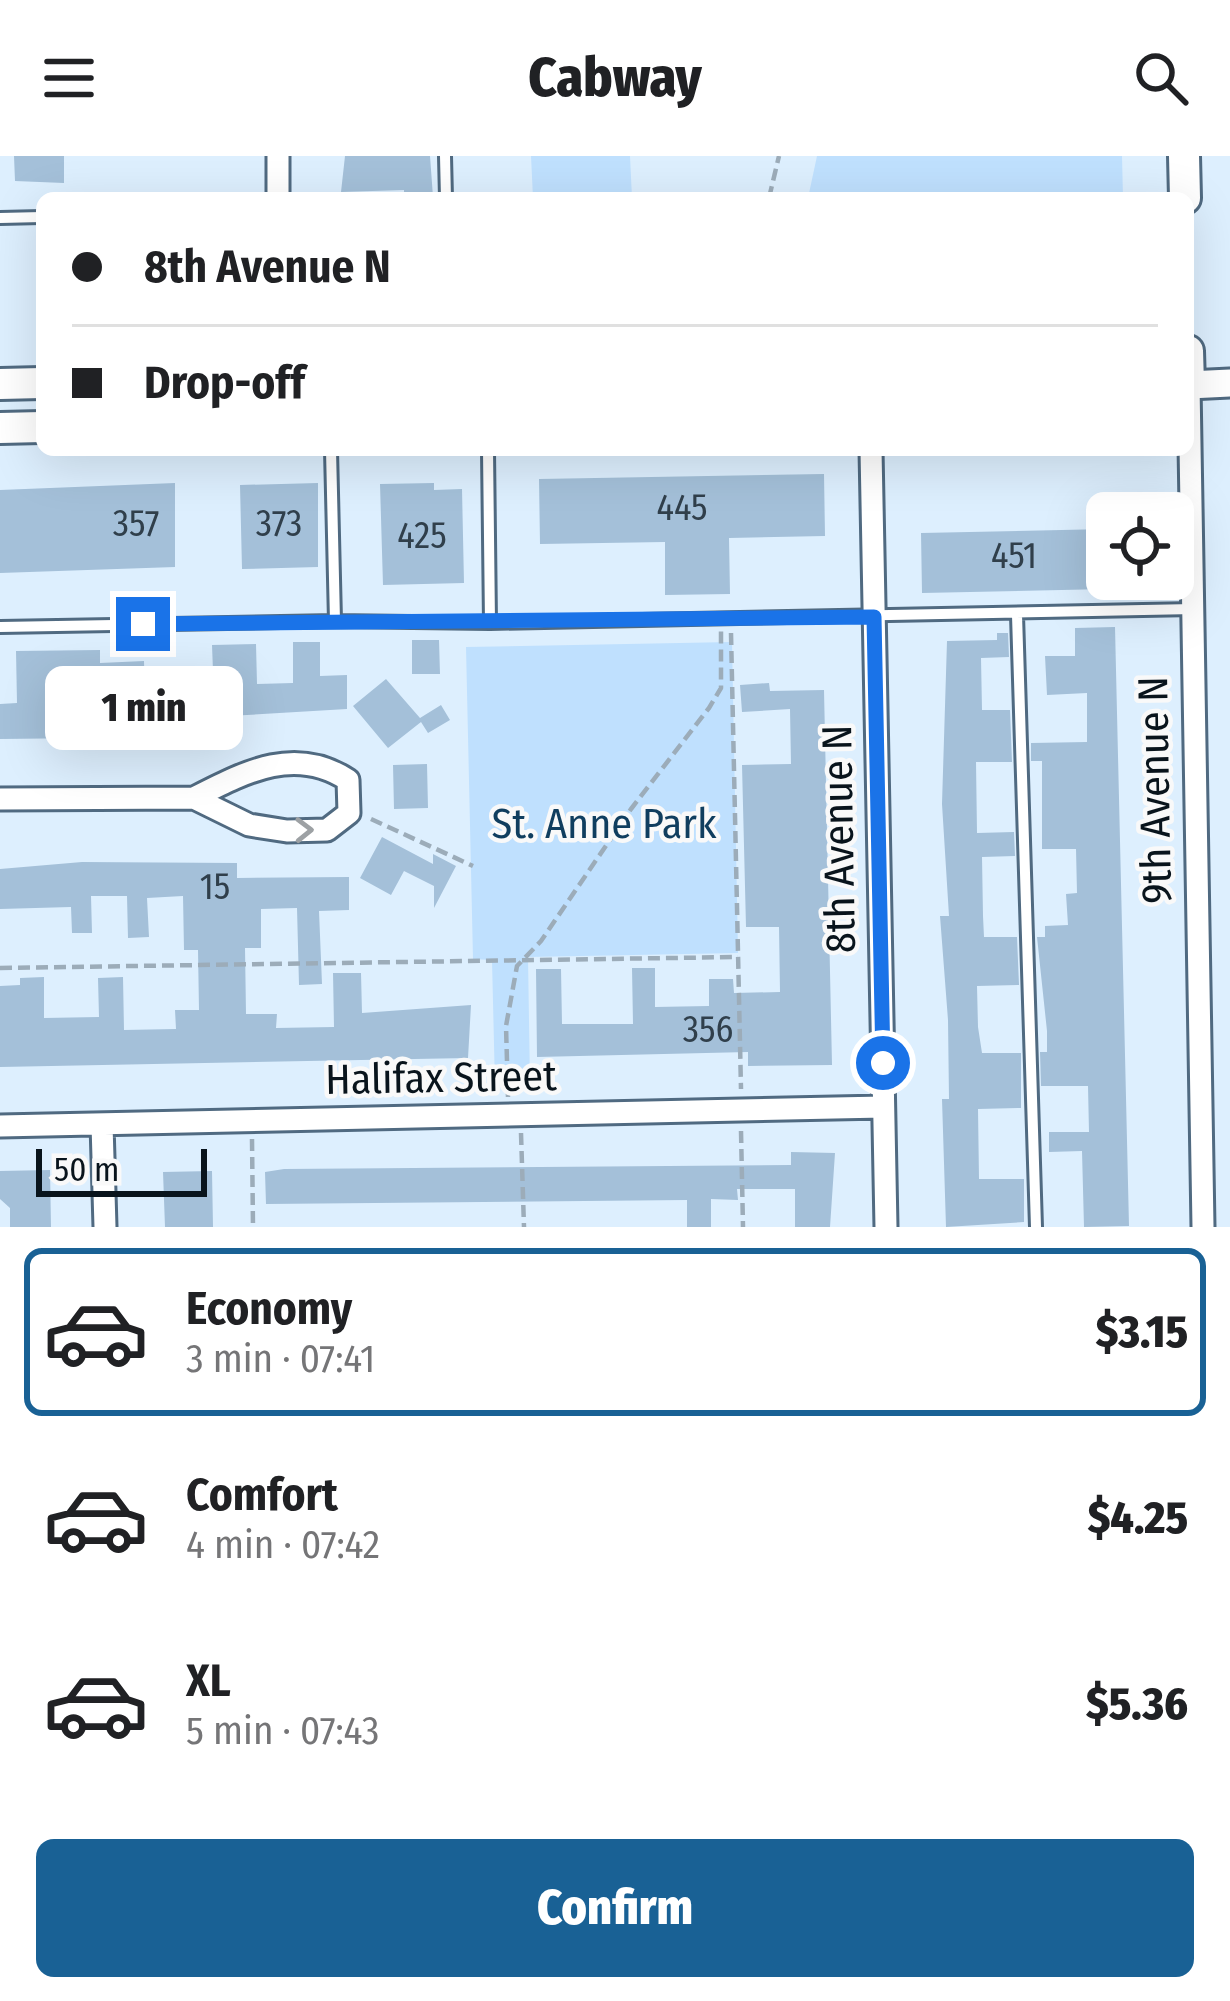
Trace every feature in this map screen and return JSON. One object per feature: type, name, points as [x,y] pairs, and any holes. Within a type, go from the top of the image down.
[{"type":"main road","points":[[1184,156],[1184,192]]},
{"type":"main road","points":[[0,384],[36,383]]},
{"type":"main road","points":[[0,428],[36,428]]},
{"type":"street","points":[[278,156],[278,192]]},
{"type":"street","points":[[1194,385],[1230,383]]},
{"type":"street","name":"8th Avenue N","points":[[871,456],[886,1227]]},
{"type":"street","name":"9th Avenue N","points":[[1190,456],[1203,1227]]},
{"type":"street","points":[[0,799],[194,798],[248,771],[323,763],[348,780],[349,808],[327,830],[287,831],[249,825],[194,798]]},
{"type":"street","name":"Halifax Street","points":[[0,1126],[884,1107]]},
{"type":"street","points":[[102,1124],[105,1227]]},
{"type":"lane","points":[[445,156],[446,192]]},
{"type":"lane","points":[[0,218],[36,217]]},
{"type":"lane","points":[[331,456],[335,621]]},
{"type":"lane","points":[[488,456],[490,623]]},
{"type":"lane","points":[[0,627],[1194,609]]},
{"type":"lane","points":[[1017,615],[1036,1227]]},
{"type":"path","points":[[770,192],[779,156]]},
{"type":"path","points":[[726,619],[743,1227]]},
{"type":"path","points":[[524,1227],[506,1026],[522,960],[542,941],[631,809],[710,708],[721,688],[726,619]]},
{"type":"path","points":[[349,808],[473,866]]},
{"type":"path","points":[[0,968],[738,957]]},
{"type":"path","points":[[251,1121],[253,1227]]},
{"type":"green space","points":[[531,156],[630,156],[632,192],[533,192]]},
{"type":"green space","points":[[817,156],[1122,156],[1123,192],[809,192]]},
{"type":"green space","name":"St. Anne Park","points":[[732,642],[738,953],[528,957],[530,1085],[495,1086],[492,960],[473,959],[466,647]]},
{"type":"building","points":[[14,156],[64,156],[64,183],[15,181]]},
{"type":"building","points":[[345,156],[430,156],[433,192],[341,192]]},
{"type":"building","points":[[824,474],[825,536],[729,538],[730,594],[665,595],[665,542],[540,544],[539,479]]},
{"type":"building","points":[[175,483],[175,567],[0,573],[0,490]]},
{"type":"building","points":[[318,483],[318,567],[242,569],[240,485]]},
{"type":"building","points":[[434,483],[434,490],[462,489],[464,583],[383,585],[380,484]]},
{"type":"building","points":[[1086,529],[1086,589],[922,593],[921,533]]},
{"type":"building","points":[[1115,627],[1129,1226],[1084,1227],[1082,1151],[1049,1152],[1049,1132],[1089,1132],[1088,1086],[1041,1086],[1040,1052],[1047,1052],[1047,1031],[1037,937],[1045,937],[1045,926],[1068,925],[1066,894],[1077,893],[1076,849],[1042,849],[1042,761],[1031,761],[1031,743],[1087,742],[1087,693],[1047,695],[1045,656],[1075,656],[1075,628]]},
{"type":"building","points":[[997,633],[1008,633],[1009,657],[981,658],[982,710],[1010,710],[1012,762],[976,762],[977,833],[1014,832],[1015,856],[982,857],[983,916],[984,937],[1017,937],[1019,985],[977,986],[978,1027],[982,1053],[1021,1053],[1021,1108],[978,1109],[979,1179],[1024,1179],[1024,1222],[946,1227],[942,1099],[949,1099],[948,1020],[940,916],[949,916],[942,804],[947,641],[997,640]]},
{"type":"building","points":[[412,640],[439,640],[440,674],[412,674]]},
{"type":"building","points":[[293,642],[320,642],[320,676],[347,675],[347,709],[229,716],[229,730],[178,732],[178,737],[0,739],[0,704],[17,703],[16,651],[100,650],[100,663],[144,661],[145,698],[178,699],[214,697],[212,645],[256,644],[257,684],[293,683]]},
{"type":"building","points":[[386,679],[420,718],[441,705],[450,720],[428,733],[421,722],[388,748],[353,706]]},
{"type":"building","points":[[769,683],[770,691],[824,690],[832,1065],[748,1066],[748,1052],[537,1057],[536,969],[561,969],[562,1024],[633,1024],[632,968],[655,968],[655,1007],[709,1006],[709,979],[733,979],[734,993],[780,992],[779,927],[746,927],[742,765],[791,764],[790,709],[742,712],[740,685]]},
{"type":"building","points":[[427,764],[428,808],[394,809],[393,765]]},
{"type":"building","points":[[382,837],[433,864],[433,854],[456,866],[434,908],[434,886],[404,871],[391,895],[360,878]]},
{"type":"building","points":[[82,862],[237,863],[237,878],[349,877],[349,910],[319,911],[322,984],[299,985],[297,908],[261,909],[261,948],[245,948],[246,1014],[277,1014],[276,1028],[334,1027],[333,973],[361,973],[362,1013],[471,1005],[468,1058],[0,1067],[0,986],[20,985],[20,978],[44,977],[44,1018],[99,1017],[98,978],[123,977],[124,1030],[176,1029],[175,1010],[199,1010],[198,950],[184,950],[183,896],[147,898],[149,937],[128,938],[127,896],[91,896],[92,933],[72,933],[71,907],[0,909],[0,869]]},
{"type":"building","points":[[791,1152],[835,1153],[830,1227],[795,1227],[795,1189],[737,1189],[738,1200],[711,1199],[711,1227],[687,1227],[687,1200],[266,1204],[265,1172],[284,1169],[791,1165]]},
{"type":"building","points":[[50,1170],[51,1227],[10,1227],[10,1208],[0,1199],[0,1171]]},
{"type":"building","points":[[212,1171],[213,1227],[165,1227],[163,1172]]},
{"type":"route","points":[[143,624],[874,617],[883,1063]]}]
